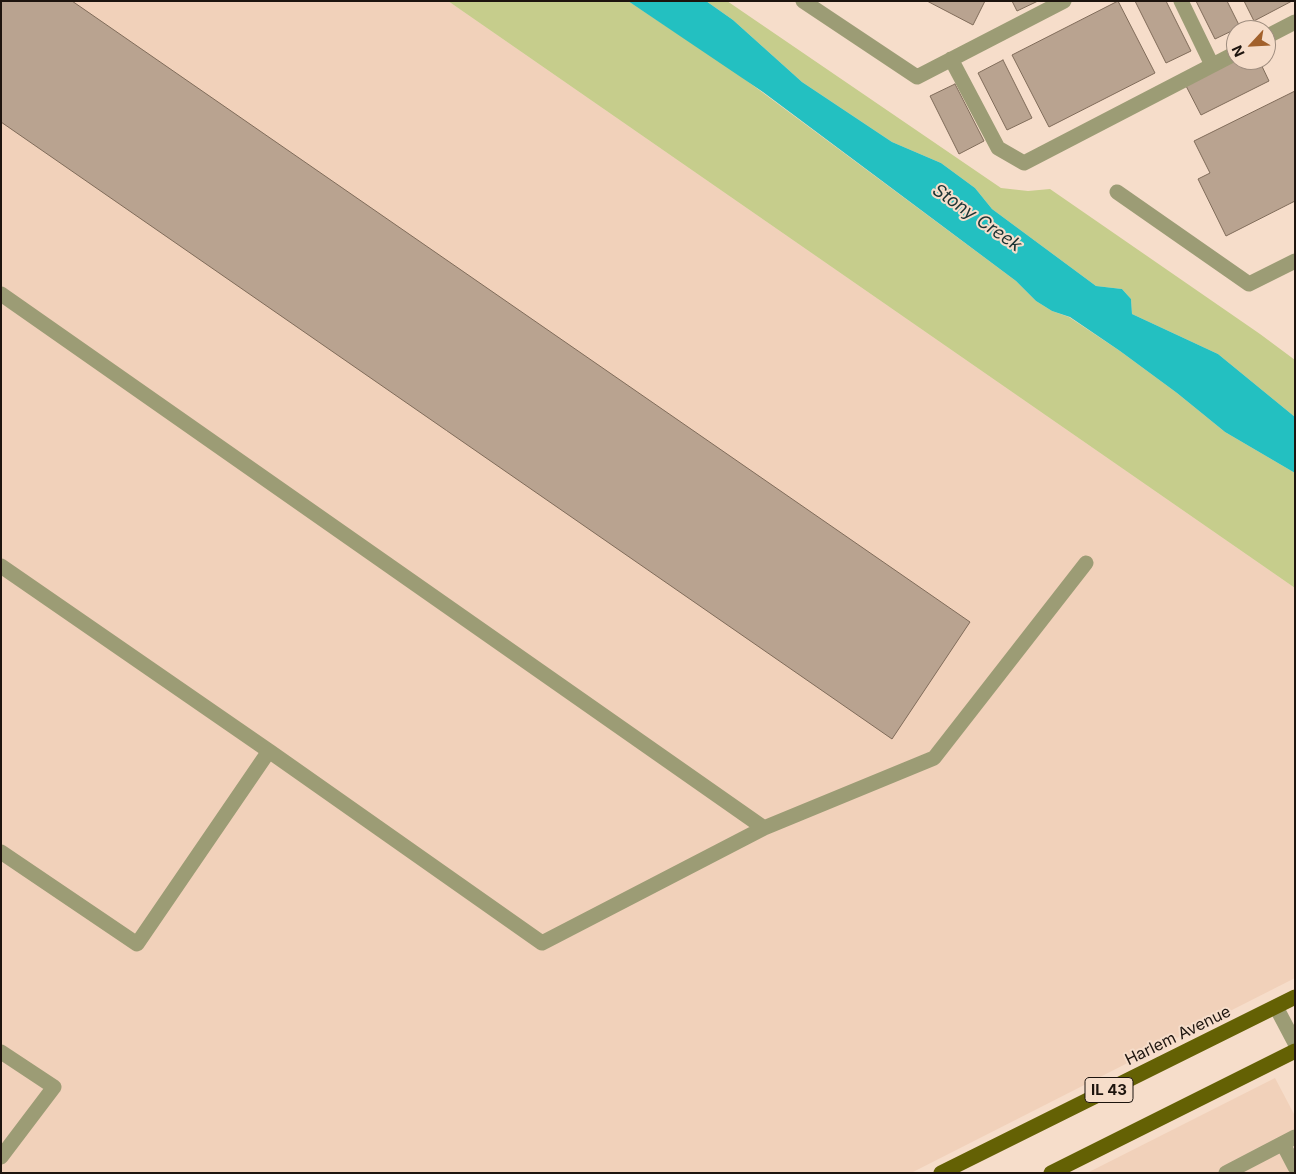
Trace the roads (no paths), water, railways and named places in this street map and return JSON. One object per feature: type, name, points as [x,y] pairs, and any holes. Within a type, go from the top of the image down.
[{"type":"main road","name":"Harlem Avenue","points":[[941,1173],[1295,998]]},
{"type":"main road","points":[[1052,1173],[1295,1051]]},
{"type":"street","points":[[803,1],[917,77],[1064,1]]},
{"type":"street","points":[[1180,1],[1212,65]]},
{"type":"street","points":[[1276,32],[1295,22]]},
{"type":"street","points":[[951,59],[998,148],[1024,163],[1226,57]]},
{"type":"street","points":[[1116,192],[1249,284],[1295,261]]},
{"type":"street","points":[[1,294],[764,828]]},
{"type":"street","points":[[1,566],[270,751],[542,943],[764,828],[934,758],[1086,563]]},
{"type":"street","points":[[1,852],[137,944],[270,751]]},
{"type":"street","points":[[1276,1007],[1295,1043]]},
{"type":"street","points":[[1,1052],[54,1087],[1,1157]]},
{"type":"street","points":[[1226,1173],[1289,1140],[1295,1167]]},
{"type":"water","name":"Stony Creek","points":[[628,1],[706,1],[733,20],[802,82],[892,142],[941,163],[975,188],[992,209],[1096,286],[1122,289],[1131,299],[1132,314],[1218,354],[1295,417],[1295,473],[1225,432],[1177,393],[1070,317],[1052,311],[1036,301],[1016,281],[763,92]]}]
